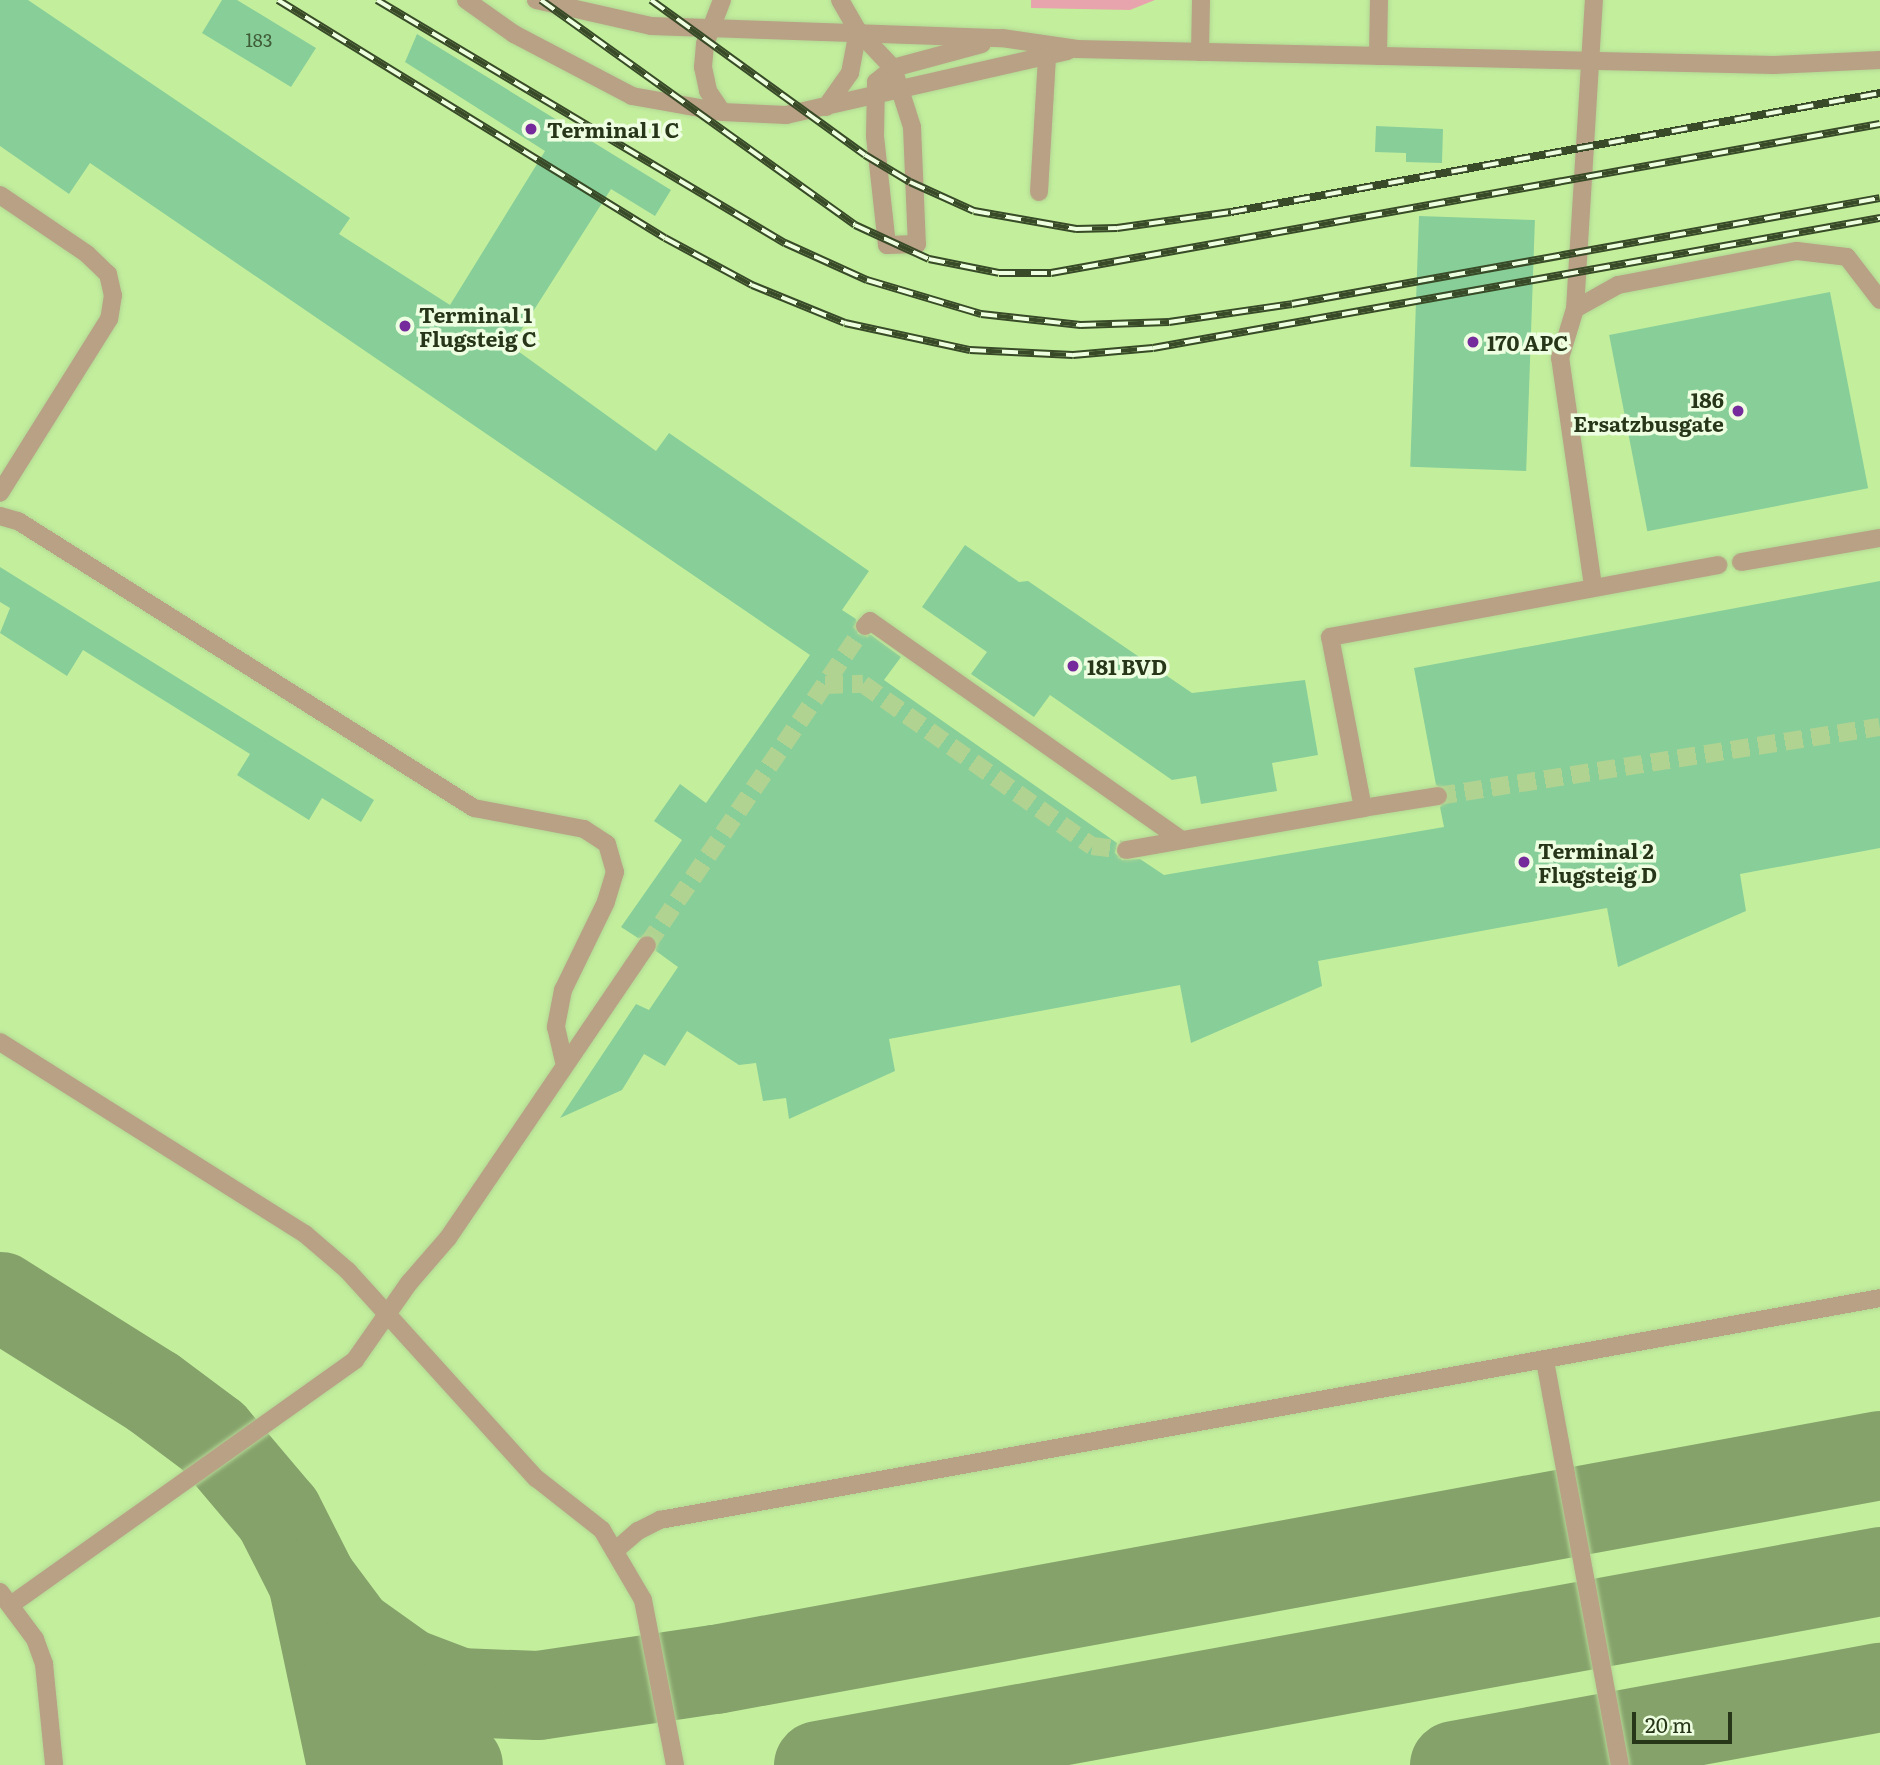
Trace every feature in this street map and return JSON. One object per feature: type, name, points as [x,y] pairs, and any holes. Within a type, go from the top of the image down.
[{"type":"lane","points":[[466,0],[514,34],[632,96],[722,112],[786,115],[903,92],[1077,49]]},
{"type":"lane","points":[[536,0],[650,26],[859,31],[1002,38],[1077,49],[1774,65],[1880,60]]},
{"type":"lane","points":[[722,0],[709,28],[703,66],[708,91],[722,112]]},
{"type":"lane","points":[[840,0],[859,31],[892,68],[903,92],[912,127],[917,244],[887,245],[876,82],[892,68],[1002,38]]},
{"type":"lane","points":[[1200,52],[1201,0]]},
{"type":"lane","points":[[1378,56],[1379,0]]},
{"type":"lane","points":[[1593,586],[1560,358],[1575,309],[1594,0]]},
{"type":"lane","points":[[826,107],[850,73],[859,31]]},
{"type":"lane","points":[[1039,192],[1047,56]]},
{"type":"lane","points":[[0,195],[87,254],[108,274],[114,295],[109,319],[0,493]]},
{"type":"lane","points":[[1575,309],[1618,285],[1797,251],[1847,257],[1880,300]]},
{"type":"lane","points":[[0,516],[18,521],[474,808],[584,830],[607,844],[615,872],[606,902],[563,990],[556,1027],[565,1065]]},
{"type":"lane","points":[[1741,562],[1880,538]]},
{"type":"lane","points":[[1363,807],[1330,636],[1718,565]]},
{"type":"lane","points":[[865,626],[870,621],[1179,838]]},
{"type":"lane","points":[[1126,850],[1179,838],[1438,796]]},
{"type":"lane","points":[[54,1765],[51,1692],[44,1664],[6,1598],[333,1378],[355,1360],[387,1314],[448,1237],[647,945]]},
{"type":"lane","points":[[0,1042],[305,1234],[387,1314],[536,1478],[585,1514],[617,1549],[643,1600],[676,1765]]},
{"type":"lane","points":[[617,1549],[638,1531],[660,1520],[1880,1298]]},
{"type":"lane","points":[[1545,1361],[1620,1765]]},
{"type":"shaded area","points":[[0,0],[1880,0],[1880,1765],[0,1765]]},
{"type":"shaded area","points":[[1031,0],[1155,0],[1130,10],[1031,8]]},
{"type":"building","name":"Terminal 2 Flugsteig D","points":[[0,0],[28,0],[350,218],[339,234],[450,305],[545,151],[405,62],[417,34],[671,190],[655,216],[611,189],[511,346],[656,451],[669,433],[869,571],[842,610],[856,619],[858,634],[871,635],[901,657],[884,680],[1117,843],[1115,853],[1122,860],[1140,859],[1164,875],[1444,827],[1440,807],[1449,794],[1436,785],[1414,668],[1880,581],[1880,848],[1740,874],[1746,911],[1618,967],[1607,908],[1318,961],[1322,986],[1191,1043],[1180,985],[889,1039],[895,1071],[789,1119],[786,1098],[763,1101],[756,1063],[739,1065],[687,1031],[665,1066],[644,1054],[622,1090],[560,1118],[636,1004],[649,1010],[678,967],[656,951],[654,936],[638,938],[621,927],[682,840],[654,821],[680,784],[706,803],[810,655],[90,163],[69,194],[0,146]]},
{"type":"building","points":[[222,0],[237,0],[316,48],[291,87],[202,33]]},
{"type":"building","points":[[1376,126],[1443,129],[1442,163],[1406,162],[1406,153],[1375,152]]},
{"type":"building","name":"170 APC","points":[[1419,216],[1535,220],[1526,471],[1410,467]]},
{"type":"building","name":"186 Ersatzbusgate","points":[[1830,292],[1868,488],[1647,531],[1609,335]]},
{"type":"building","name":"181 BVD","points":[[965,545],[1019,582],[1028,581],[1192,693],[1305,680],[1318,755],[1272,763],[1277,791],[1201,804],[1196,776],[1172,780],[1050,695],[1034,717],[971,674],[987,652],[922,607]]},
{"type":"building","points":[[0,567],[374,800],[361,822],[322,798],[309,820],[237,775],[250,754],[83,650],[67,676],[0,633],[10,608],[0,602]]},
{"type":"taxiway","points":[[0,1296],[153,1392],[212,1436],[278,1514],[312,1581],[351,1765]]},
{"type":"taxiway","points":[[312,1581],[350,1632],[406,1672],[459,1692],[538,1695],[715,1669],[1880,1455]]},
{"type":"taxiway","points":[[818,1765],[1880,1571]]},
{"type":"taxiway","points":[[348,1661],[406,1731],[458,1765]]},
{"type":"taxiway","points":[[1454,1765],[1880,1687]]},
{"type":"tunnel","points":[[647,945],[865,626]]},
{"type":"tunnel","points":[[825,685],[863,684],[1092,846],[1126,850]]},
{"type":"tunnel","points":[[1438,796],[1880,727]]},
{"type":"railway","points":[[278,0],[665,238],[752,285],[845,323],[970,350],[1073,355],[1153,348],[1880,218]]},
{"type":"railway","points":[[377,0],[785,243],[867,280],[981,314],[1080,325],[1169,322],[1292,304],[1880,198]]},
{"type":"railway","points":[[541,0],[855,225],[929,259],[999,273],[1051,273],[1880,124]]},
{"type":"railway","points":[[651,0],[865,155],[910,182],[974,211],[1076,229],[1117,228],[1231,212],[1880,93]]},
{"type":"place","name":"Terminal 1 C","points":[[531,129]]},
{"type":"place","name":"Terminal 1 Flugsteig C","points":[[405,326]]},
{"type":"place","name":"170 APC","points":[[1473,342]]},
{"type":"place","name":"186 Ersatzbusgate","points":[[1738,411]]},
{"type":"place","name":"181 BVD","points":[[1073,666]]},
{"type":"place","name":"Terminal 2 Flugsteig D","points":[[1524,862]]}]
